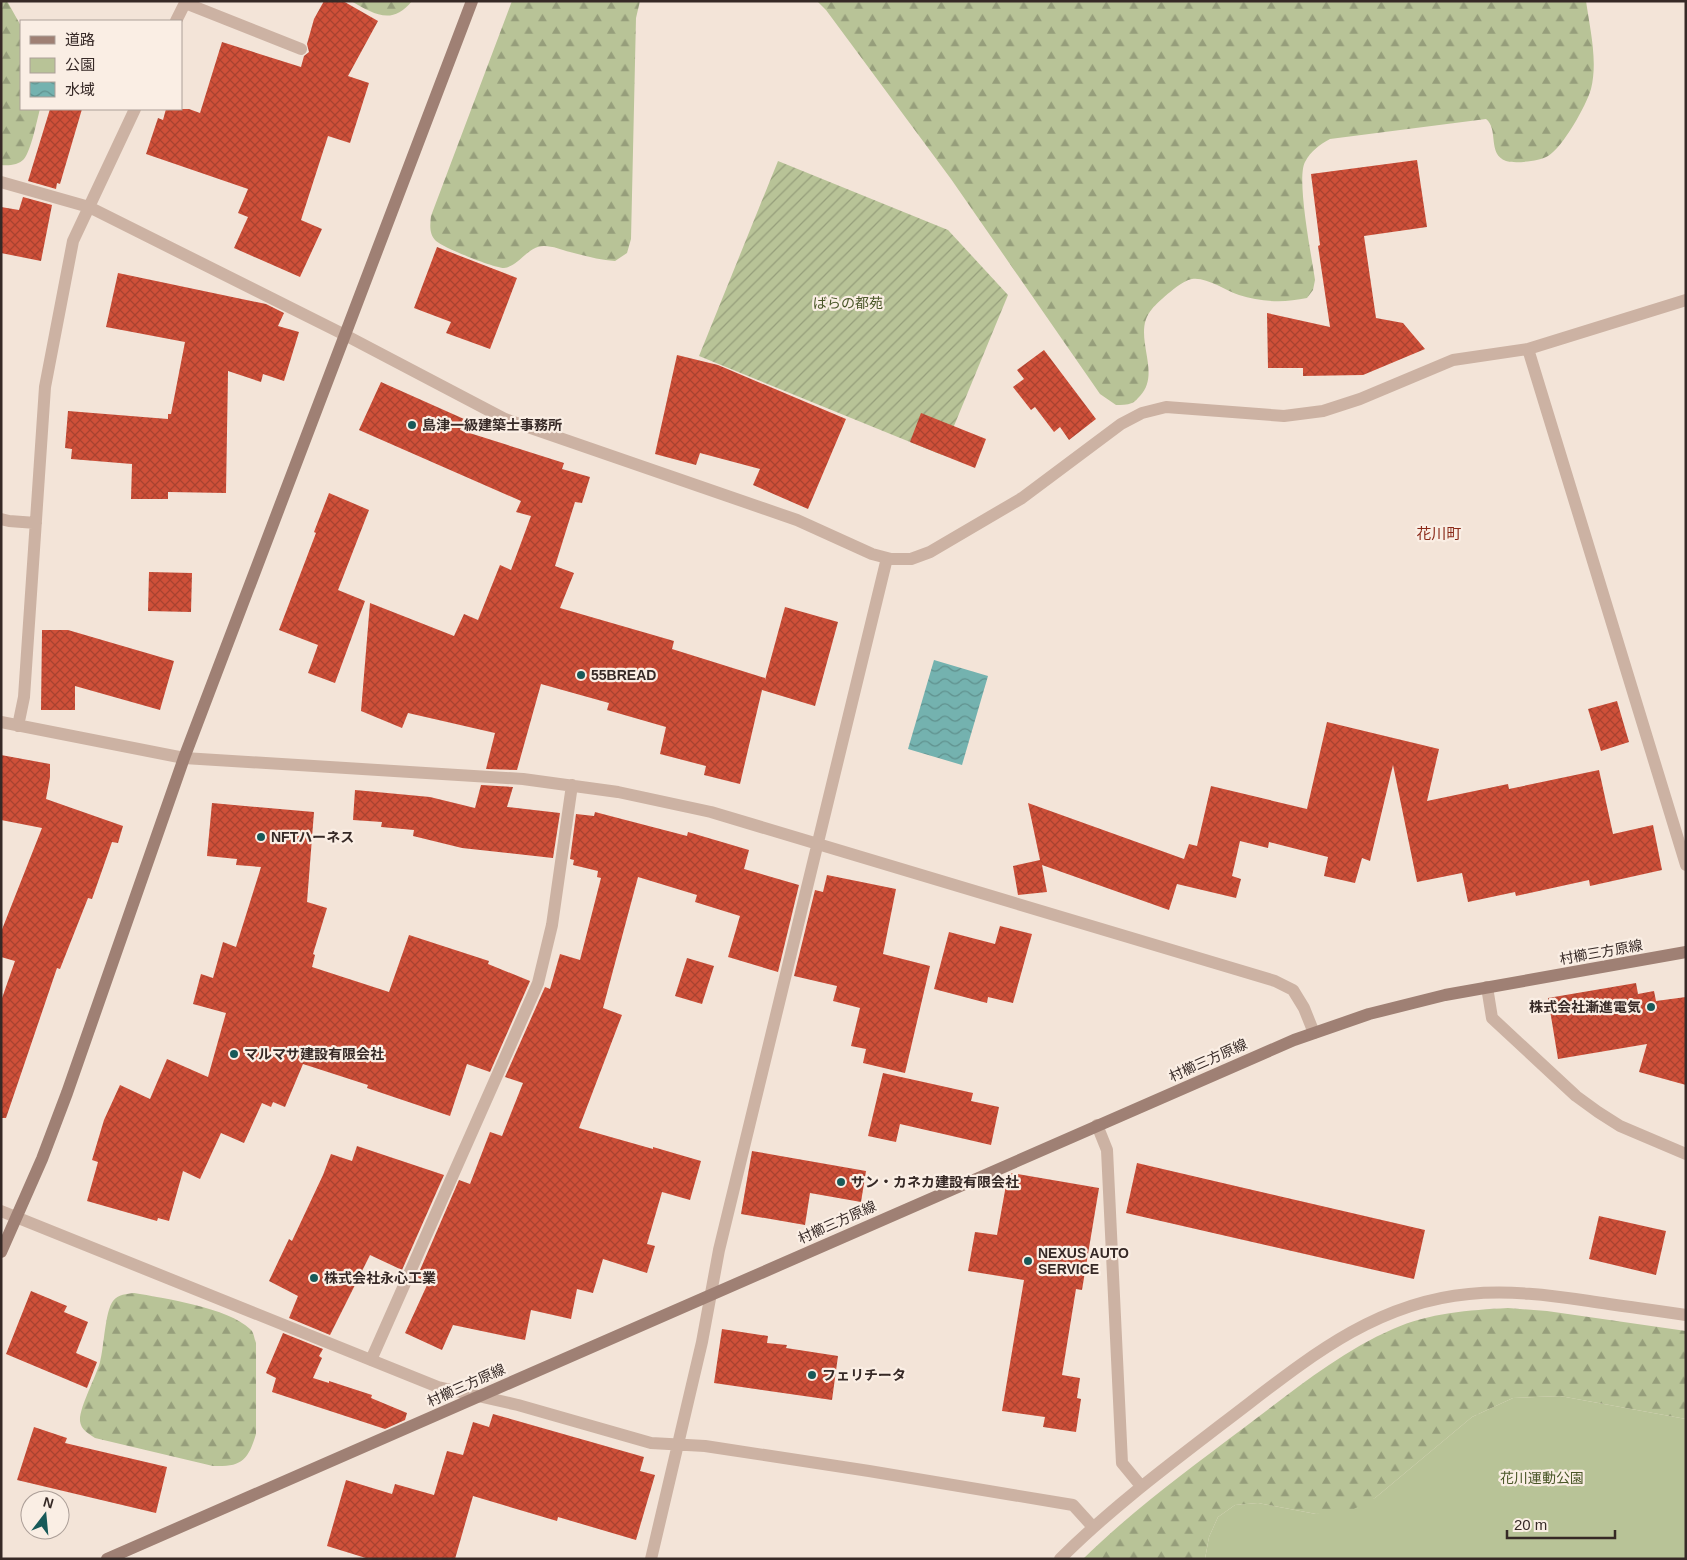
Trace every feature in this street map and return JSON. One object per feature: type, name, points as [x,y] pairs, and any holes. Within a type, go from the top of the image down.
[{"type":"main road","points":[[1,1252],[68,1093],[184,758],[472,1]]},
{"type":"main road","name":"村櫛三方原線","points":[[107,1559],[1096,1125],[1258,1055],[1314,1033],[1397,1007],[1487,986],[1686,952]]},
{"type":"street","points":[[176,20],[185,3],[301,49]]},
{"type":"street","points":[[18,726],[24,697],[45,388],[73,241],[135,110]]},
{"type":"street","points":[[1,182],[89,207],[345,335],[505,419],[797,520],[872,554],[887,558],[912,559],[930,552],[1022,498],[1121,424],[1142,413],[1166,407],[1284,416],[1323,411],[1360,399],[1454,360],[1528,349],[1686,300]]},
{"type":"street","points":[[1528,349],[1686,866]]},
{"type":"street","points":[[1,519],[36,523]]},
{"type":"street","points":[[651,1559],[702,1342],[719,1250],[887,558]]},
{"type":"street","points":[[1,722],[184,758],[523,780],[572,785],[618,792],[711,812],[1275,980],[1293,990],[1304,1008],[1314,1033]]},
{"type":"street","points":[[371,1360],[538,983],[552,925],[572,785]]},
{"type":"street","points":[[1487,986],[1492,1018],[1576,1096],[1620,1126],[1686,1154]]},
{"type":"street","points":[[1096,1125],[1107,1150],[1122,1463],[1141,1486]]},
{"type":"street","points":[[1,1211],[438,1387],[518,1405],[651,1443],[705,1446],[1073,1505],[1093,1527]]},
{"type":"street","points":[[1060,1559],[1093,1527],[1141,1486],[1318,1352],[1352,1330],[1388,1313],[1427,1301],[1468,1294],[1508,1292],[1548,1295],[1686,1315]]},
{"type":"green space","points":[[1,1],[7,1],[20,24],[20,110],[40,110],[27,155],[19,163],[1,165]]},
{"type":"green space","points":[[351,1],[412,1],[405,9],[397,13],[383,15],[367,10]]},
{"type":"green space","points":[[512,1],[640,1],[636,18],[631,239],[627,253],[615,261],[592,258],[544,246],[533,249],[514,264],[504,268],[458,253],[436,241],[432,235],[430,226],[431,216]]},
{"type":"green space","points":[[817,1],[1586,1],[1593,45],[1593,78],[1591,89],[1584,105],[1560,144],[1548,156],[1527,162],[1506,161],[1500,158],[1495,147],[1490,123],[1486,119],[1330,139],[1322,144],[1307,158],[1303,171],[1303,201],[1315,280],[1313,290],[1307,298],[1290,301],[1264,300],[1239,295],[1204,280],[1188,280],[1155,305],[1146,319],[1144,330],[1148,376],[1146,386],[1140,396],[1133,402],[1126,405],[1116,405],[1100,394],[951,179],[826,10]]},
{"type":"green space","name":"ばらの都苑","points":[[778,161],[948,230],[1008,295],[942,455],[699,356]]},
{"type":"green space","points":[[134,1293],[178,1301],[212,1310],[240,1322],[252,1332],[256,1343],[256,1434],[250,1451],[242,1460],[230,1465],[213,1466],[95,1438],[82,1427],[80,1415],[100,1362],[110,1306],[117,1297]]},
{"type":"green space","points":[[1508,1308],[1547,1311],[1686,1331],[1686,1419],[1560,1396],[1513,1398],[1472,1417],[1375,1498],[1348,1512],[1316,1514],[1258,1503],[1235,1505],[1218,1517],[1209,1537],[1205,1559],[1083,1559],[1141,1507],[1182,1474],[1334,1361],[1393,1329],[1421,1319],[1464,1311]]},
{"type":"green space","name":"花川運動公園","points":[[1560,1396],[1686,1419],[1686,1559],[1205,1559],[1209,1537],[1218,1517],[1235,1505],[1258,1503],[1316,1514],[1375,1498],[1472,1417],[1513,1398]]},
{"type":"water","points":[[934,660],[988,676],[962,765],[908,749]]},
{"type":"building","points":[[324,1],[343,1],[378,21],[348,76],[369,83],[350,143],[328,136],[301,220],[322,229],[300,277],[234,248],[248,217],[238,213],[248,189],[146,154],[158,118],[163,120],[166,110],[189,109],[200,113],[222,42],[301,67],[304,56],[309,52],[307,44],[314,19]]},
{"type":"building","points":[[50,110],[82,110],[60,184],[57,183],[56,189],[28,181]]},
{"type":"building","points":[[1417,160],[1427,227],[1364,236],[1376,318],[1403,323],[1425,349],[1363,375],[1303,376],[1303,368],[1268,368],[1267,313],[1330,327],[1318,246],[1320,245],[1311,174]]},
{"type":"building","points":[[23,197],[52,205],[41,261],[1,253],[1,207],[19,210]]},
{"type":"building","points":[[437,247],[517,278],[490,349],[446,333],[451,322],[414,308]]},
{"type":"building","points":[[118,273],[266,304],[284,313],[278,326],[299,332],[284,381],[263,374],[261,382],[228,371],[226,493],[168,492],[168,499],[131,499],[132,464],[71,459],[72,449],[65,448],[68,411],[168,419],[168,414],[171,414],[185,342],[106,327]]},
{"type":"building","points":[[1044,350],[1096,419],[1069,440],[1060,427],[1054,432],[1035,407],[1031,410],[1013,387],[1024,379],[1017,370]]},
{"type":"building","points":[[677,355],[718,365],[846,419],[808,509],[753,485],[760,469],[700,453],[696,465],[655,454]]},
{"type":"building","points":[[381,382],[464,419],[460,430],[564,463],[562,469],[590,477],[582,503],[575,502],[555,566],[574,573],[560,608],[674,641],[672,649],[765,678],[765,680],[785,607],[838,622],[815,706],[762,690],[740,784],[704,775],[706,766],[660,754],[666,727],[607,710],[609,703],[541,684],[517,770],[486,769],[495,733],[408,713],[402,728],[361,711],[370,603],[454,636],[464,614],[478,620],[500,565],[511,570],[531,516],[516,512],[521,501],[359,430]]},
{"type":"building","points":[[921,413],[986,439],[975,468],[910,442]]},
{"type":"building","points":[[329,493],[369,510],[338,590],[365,601],[335,683],[308,673],[318,645],[279,630],[316,533],[314,532]]},
{"type":"building","points":[[149,572],[192,573],[191,612],[148,611]]},
{"type":"building","points":[[42,630],[68,630],[174,661],[160,710],[75,686],[75,710],[41,710]]},
{"type":"building","points":[[1617,701],[1629,742],[1601,751],[1588,709]]},
{"type":"building","points":[[1327,722],[1439,749],[1427,801],[1508,784],[1509,789],[1599,770],[1613,834],[1653,825],[1662,870],[1590,886],[1589,880],[1516,896],[1515,892],[1468,902],[1462,873],[1417,882],[1393,765],[1370,861],[1362,858],[1355,883],[1324,876],[1328,857],[1269,842],[1268,848],[1240,841],[1232,876],[1241,879],[1236,898],[1177,884],[1169,910],[1042,865],[1047,892],[1018,895],[1013,866],[1040,860],[1028,803],[1184,859],[1189,844],[1197,846],[1211,786],[1307,809]]},
{"type":"building","points":[[1,755],[50,764],[46,799],[123,826],[118,843],[112,842],[92,899],[88,898],[60,969],[57,968],[6,1118],[1,1118],[1,1001],[15,961],[1,957],[1,932],[42,828],[1,820]]},
{"type":"building","points":[[481,785],[513,787],[507,807],[560,813],[553,858],[462,848],[413,836],[414,830],[381,827],[382,822],[353,820],[355,790],[430,797],[475,808]]},
{"type":"building","points":[[212,803],[314,812],[307,902],[327,908],[313,954],[315,955],[312,967],[389,992],[409,935],[489,961],[488,964],[530,981],[490,1072],[467,1064],[450,1116],[367,1088],[368,1085],[303,1064],[285,1107],[273,1102],[271,1107],[262,1103],[244,1143],[221,1133],[200,1179],[183,1171],[169,1221],[158,1218],[157,1221],[87,1201],[98,1162],[92,1160],[104,1120],[120,1085],[150,1099],[167,1059],[208,1077],[226,1013],[193,1004],[201,974],[213,978],[223,942],[236,947],[261,867],[236,865],[237,859],[207,856]]},
{"type":"building","points":[[595,812],[687,836],[688,832],[749,850],[744,869],[799,885],[778,972],[728,957],[740,916],[695,902],[697,895],[638,877],[603,1008],[622,1015],[579,1128],[701,1161],[690,1200],[662,1192],[647,1244],[655,1246],[647,1273],[603,1259],[593,1293],[577,1289],[571,1319],[531,1310],[525,1340],[453,1325],[442,1350],[405,1333],[428,1283],[417,1277],[459,1180],[470,1184],[490,1132],[502,1136],[523,1083],[505,1077],[545,987],[550,989],[560,954],[580,960],[601,878],[597,877],[598,871],[573,865],[574,860],[570,859],[576,814],[594,816]]},
{"type":"building","points":[[827,875],[896,889],[883,954],[930,966],[905,1073],[863,1063],[866,1049],[851,1046],[860,1008],[833,1001],[837,986],[794,976],[815,890],[823,892]]},
{"type":"building","points":[[1000,926],[1032,934],[1013,1003],[988,997],[987,1003],[934,989],[949,932],[995,944]]},
{"type":"building","points":[[687,958],[714,966],[702,1004],[675,996]]},
{"type":"building","points":[[1636,983],[1638,994],[1654,991],[1656,1001],[1686,997],[1686,1085],[1639,1072],[1647,1044],[1558,1059],[1548,998]]},
{"type":"building","points":[[883,1073],[973,1093],[971,1101],[999,1107],[991,1145],[900,1124],[896,1142],[868,1136]]},
{"type":"building","points":[[357,1146],[444,1175],[402,1270],[370,1255],[330,1335],[289,1318],[298,1296],[269,1281],[289,1239],[292,1241],[331,1154],[352,1161]]},
{"type":"building","points":[[752,1151],[866,1171],[861,1202],[810,1193],[805,1225],[741,1214]]},
{"type":"building","points":[[1137,1163],[1425,1230],[1414,1279],[1126,1213]]},
{"type":"building","points":[[1008,1174],[1099,1188],[1082,1290],[1076,1289],[1062,1375],[1080,1378],[1077,1398],[1081,1399],[1076,1432],[1043,1427],[1045,1417],[1002,1411],[1024,1280],[968,1271],[975,1232],[997,1235]]},
{"type":"building","points":[[1599,1216],[1666,1231],[1656,1275],[1589,1259]]},
{"type":"building","points":[[31,1291],[67,1306],[64,1312],[88,1322],[76,1353],[97,1362],[87,1388],[6,1354]]},
{"type":"building","points":[[722,1329],[768,1336],[767,1343],[787,1345],[786,1348],[838,1356],[832,1400],[714,1383]]},
{"type":"building","points":[[283,1333],[323,1349],[319,1356],[322,1358],[313,1378],[329,1383],[329,1381],[372,1395],[371,1398],[407,1413],[405,1420],[385,1429],[272,1392],[276,1378],[266,1373]]},
{"type":"building","points":[[493,1414],[644,1457],[640,1471],[655,1475],[636,1540],[558,1517],[557,1521],[473,1496],[455,1559],[369,1559],[327,1546],[346,1480],[392,1494],[395,1484],[434,1495],[447,1451],[463,1455],[473,1422],[489,1427]]},
{"type":"building","points":[[34,1427],[67,1438],[65,1443],[167,1467],[156,1513],[70,1493],[70,1490],[59,1490],[17,1480]]},
{"type":"place","name":"島津一級建築士事務所","points":[[412,425]]},
{"type":"place","name":"55BREAD","points":[[581,675]]},
{"type":"place","name":"NFTハーネス","points":[[261,837]]},
{"type":"place","name":"株式会社漸進電気","points":[[1651,1007]]},
{"type":"place","name":"マルマサ建設有限会社","points":[[234,1054]]},
{"type":"place","name":"サン・カネカ建設有限会社","points":[[841,1182]]},
{"type":"place","name":"NEXUS AUTO SERVICE","points":[[1028,1261]]},
{"type":"place","name":"株式会社永心工業","points":[[314,1278]]},
{"type":"place","name":"フェリチータ","points":[[812,1375]]},
{"type":"district","name":"花川町","points":[[1439,533]]}]
